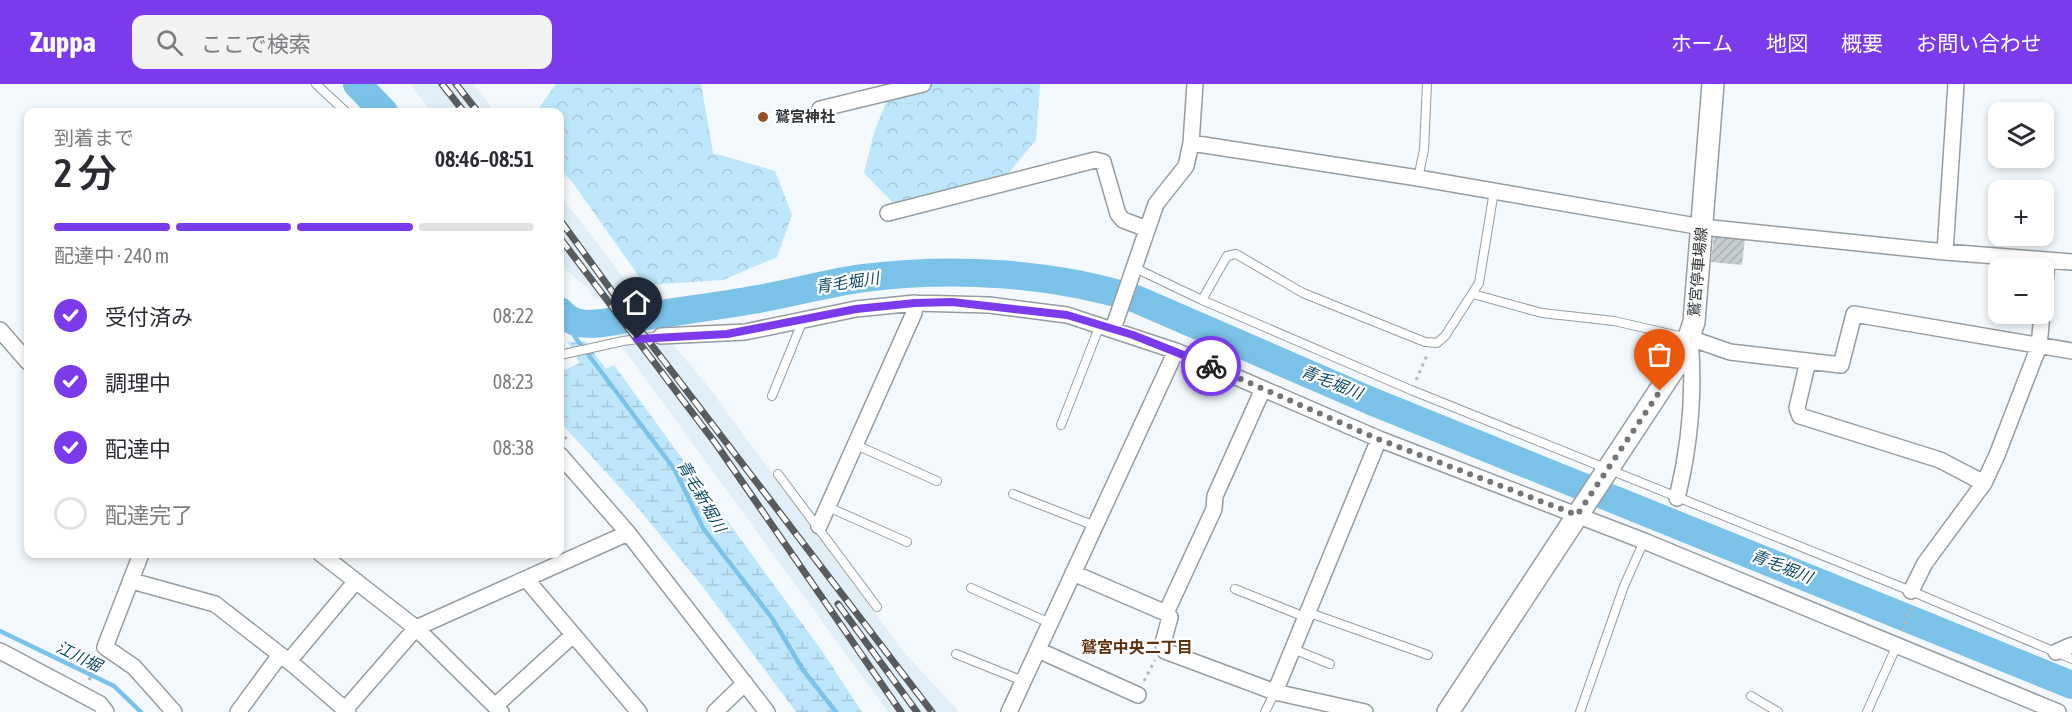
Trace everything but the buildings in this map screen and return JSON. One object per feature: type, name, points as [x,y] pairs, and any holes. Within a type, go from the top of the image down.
[{"type":"main road","name":"鷲宮停車場線","points":[[1448,712],[1673,371],[1690,338],[1694,322],[1713,84]]},
{"type":"street","points":[[820,109],[923,84]]},
{"type":"street","points":[[1110,325],[1134,271],[1156,204],[1186,166],[1191,143],[1196,84]]},
{"type":"street","points":[[1944,252],[1956,84]]},
{"type":"street","points":[[1191,143],[1418,178],[1702,227],[2013,258]]},
{"type":"street","points":[[888,213],[1095,160],[1103,162],[1118,214],[1123,220],[1147,229]]},
{"type":"street","points":[[2054,261],[2072,262]]},
{"type":"street","points":[[661,336],[745,332],[856,309],[952,302],[1067,315],[1110,325],[1263,388],[1378,439],[1580,511],[1644,541],[1898,641],[2058,712]]},
{"type":"street","points":[[819,526],[914,313],[915,303]]},
{"type":"street","points":[[1677,498],[1689,450],[1693,395],[1690,338],[1730,352],[1841,365],[1854,314],[2072,351]]},
{"type":"street","points":[[1913,595],[1925,563],[1984,483],[2039,346],[2041,324]]},
{"type":"street","points":[[0,330],[24,357]]},
{"type":"street","points":[[1009,712],[1176,351]]},
{"type":"street","points":[[1808,361],[1797,408],[1800,416],[1940,460],[1984,483]]},
{"type":"street","points":[[1167,613],[1214,509],[1215,496],[1263,388]]},
{"type":"street","points":[[1275,692],[1378,439]]},
{"type":"street","points":[[564,460],[628,533],[767,712]]},
{"type":"street","points":[[132,581],[215,604],[285,658],[345,711],[416,628],[628,533]]},
{"type":"street","points":[[140,558],[105,646],[134,668],[174,712]]},
{"type":"street","points":[[326,558],[416,628],[498,709],[573,635]]},
{"type":"street","points":[[1073,573],[1167,613],[1170,617],[1162,647],[1176,655],[1275,692],[1365,712]]},
{"type":"street","points":[[526,579],[639,712]]},
{"type":"street","points":[[238,712],[356,581]]},
{"type":"street","points":[[2055,652],[2072,645]]},
{"type":"street","points":[[1038,650],[1138,695]]},
{"type":"street","points":[[0,651],[100,704],[106,712]]},
{"type":"street","points":[[715,712],[745,683]]},
{"type":"lane","points":[[316,84],[342,108]]},
{"type":"lane","points":[[1418,178],[1424,150],[1427,84]]},
{"type":"lane","points":[[1202,300],[1227,256],[1236,254],[1303,293],[1432,344],[1445,336],[1479,283],[1494,191]]},
{"type":"lane","points":[[1134,271],[1605,472],[1677,498],[2072,659]]},
{"type":"lane","points":[[1473,294],[1542,313],[1614,321],[1690,338]]},
{"type":"lane","points":[[772,396],[803,320]]},
{"type":"lane","points":[[1061,425],[1110,325]]},
{"type":"lane","points":[[564,355],[597,346],[661,336]]},
{"type":"lane","points":[[856,445],[937,480]]},
{"type":"lane","points":[[778,474],[819,526],[877,607]]},
{"type":"lane","points":[[1013,494],[1095,526]]},
{"type":"lane","points":[[828,507],[907,543]]},
{"type":"lane","points":[[1580,712],[1624,586],[1644,541]]},
{"type":"lane","points":[[970,588],[1050,623]]},
{"type":"lane","points":[[1235,590],[1428,655]]},
{"type":"lane","points":[[1866,712],[1898,641]]},
{"type":"lane","points":[[1293,649],[1330,664]]},
{"type":"lane","points":[[956,654],[1023,681]]},
{"type":"lane","points":[[1265,712],[1275,692]]},
{"type":"lane","points":[[1751,696],[1778,712]]},
{"type":"path","points":[[1411,390],[1432,344]]},
{"type":"path","points":[[1898,641],[1913,595]]},
{"type":"path","points":[[82,695],[105,646]]},
{"type":"path","points":[[1138,695],[1162,647]]},
{"type":"shaded area","points":[[410,84],[473,84],[492,108],[428,108]]},
{"type":"shaded area","points":[[564,200],[634,294],[594,299],[590,290],[564,268]]},
{"type":"shaded area","points":[[650,323],[662,328],[658,332],[629,336],[616,336],[612,333],[615,329]]},
{"type":"shaded area","points":[[657,342],[674,346],[704,381],[902,650],[959,712],[888,712],[621,345]]},
{"type":"green space","points":[[556,84],[701,84],[713,153],[775,171],[792,215],[777,257],[723,280],[645,285],[564,173],[564,108],[539,108]]},
{"type":"green space","points":[[893,84],[1040,84],[1036,140],[996,188],[905,215],[864,173],[874,133]]},
{"type":"green space","points":[[585,341],[606,369],[614,365],[822,651],[862,712],[796,712],[703,587],[634,503],[564,426],[564,370],[580,363],[568,342]]},
{"type":"waterway","name":"青毛堀川","points":[[357,84],[380,108]]},
{"type":"waterway","name":"青毛堀川","points":[[564,315],[579,323],[603,323],[752,300],[850,280],[932,273],[1001,274],[1104,290],[1136,299],[1371,401],[2072,685]]},
{"type":"waterway","name":"青毛新堀川","points":[[568,321],[575,337],[675,470],[703,528],[772,618],[803,670],[836,712]]},
{"type":"waterway","name":"江川堀","points":[[0,631],[114,686],[141,712]]},
{"type":"railway","points":[[442,84],[461,108]]},
{"type":"railway","points":[[456,84],[475,108]]},
{"type":"railway","points":[[564,225],[638,327],[932,712]]},
{"type":"railway","points":[[564,243],[716,444],[901,712]]},
{"type":"railway","points":[[838,604],[917,712]]},
{"type":"way so far","points":[[1211,366],[1378,439],[1577,515],[1660,391]]},
{"type":"place","name":"鷲宮神社","points":[[763,117]]},
{"type":"district","name":"鷲宮中央二丁目","points":[[1137,647]]},
{"type":"route","points":[[637,339],[745,332],[856,309],[952,302],[1067,315],[1133,335],[1211,366]]}]
